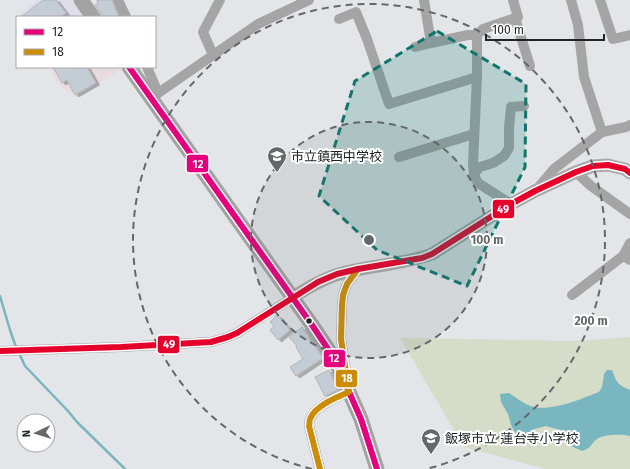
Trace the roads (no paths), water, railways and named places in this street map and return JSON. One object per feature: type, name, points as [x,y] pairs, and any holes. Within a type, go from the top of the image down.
[{"type":"highway","points":[[81,0],[93,16]]},
{"type":"highway","points":[[130,68],[154,95],[334,358],[361,419],[377,469]]},
{"type":"main road","points":[[292,298],[318,282],[337,274],[422,258],[432,254],[511,204],[576,172],[593,166],[608,165],[625,169],[630,173]]},
{"type":"street","points":[[118,0],[126,16]]},
{"type":"street","points":[[213,55],[203,32],[220,0]]},
{"type":"street","points":[[147,68],[154,95],[258,24],[309,0]]},
{"type":"street","points":[[424,0],[431,43]]},
{"type":"street","points":[[511,204],[478,183],[474,173],[473,164],[477,77],[477,35],[483,29],[518,17],[513,0]]},
{"type":"street","points":[[571,0],[578,25],[584,77],[602,132]]},
{"type":"street","points":[[600,0],[613,39],[630,35]]},
{"type":"street","points":[[339,19],[356,12],[390,104],[477,77]]},
{"type":"street","points":[[515,18],[530,66]]},
{"type":"street","points":[[415,47],[468,35],[477,35]]},
{"type":"street","points":[[474,173],[480,167],[493,163],[504,156],[510,148],[509,128],[512,107],[524,106]]},
{"type":"street","points":[[535,191],[554,169],[602,132],[630,125]]},
{"type":"street","points":[[400,157],[474,134]]},
{"type":"street","points":[[576,172],[591,186],[630,214]]},
{"type":"street","points":[[572,295],[626,258],[630,242]]},
{"type":"street","points":[[320,469],[310,426],[310,419],[315,412],[329,401],[349,392],[341,339],[342,305],[343,295],[358,269]]},
{"type":"street","points":[[1,350],[121,347],[211,342],[237,333],[292,298]]},
{"type":"water","points":[[607,370],[612,370],[618,383],[630,390],[630,436],[613,435],[600,437],[590,447],[582,451],[569,445],[563,431],[546,426],[534,429],[525,435],[516,435],[508,414],[501,402],[500,394],[509,393],[526,404],[536,407],[554,407],[573,402],[599,392],[602,387],[604,374]]},
{"type":"waterway","points":[[0,296],[16,347]]},
{"type":"waterway","points":[[19,353],[25,366],[77,422],[125,469]]},
{"type":"place","name":"市立鎮西中学校","points":[[277,173]]},
{"type":"place","name":"飯塚市立 蓮台寺小学校","points":[[431,455]]}]
